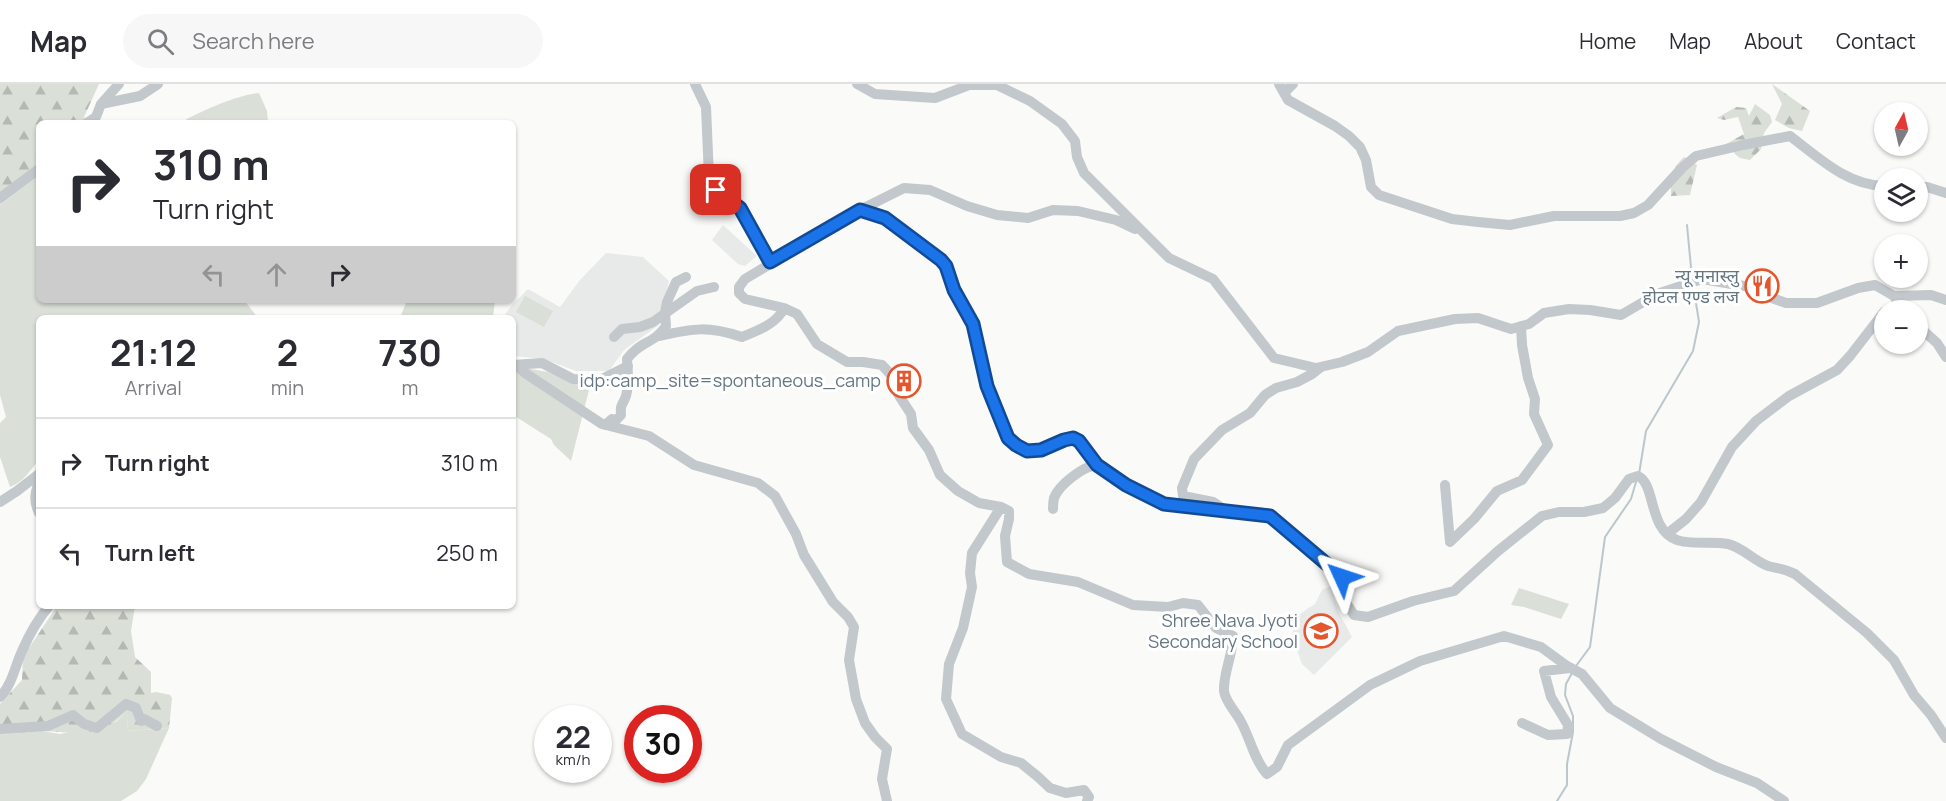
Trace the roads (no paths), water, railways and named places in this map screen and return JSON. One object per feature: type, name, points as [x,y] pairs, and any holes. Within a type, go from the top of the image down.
[{"type":"street","points":[[92,120],[96,117],[101,104],[119,84]]},
{"type":"street","points":[[101,104],[140,96],[158,84]]},
{"type":"street","points":[[694,84],[706,107],[709,177],[716,190],[740,208],[770,262]]},
{"type":"street","points":[[857,84],[875,93],[935,98],[969,86],[997,85],[1030,101],[1062,124],[1075,141],[1077,157],[1084,173],[1169,258],[1213,279],[1274,358],[1316,368],[1342,362],[1368,352],[1398,331],[1455,319],[1478,318],[1511,329],[1529,324],[1544,313],[1569,309],[1621,315],[1657,294],[1702,279],[1750,287],[1785,303],[1817,303],[1858,288],[1875,285],[1894,296],[1896,300]]},
{"type":"street","points":[[1293,84],[1281,88],[1288,100],[1335,126],[1360,147],[1366,160],[1371,187],[1378,195],[1452,219],[1510,225],[1554,216],[1620,216],[1634,213],[1648,205],[1696,156],[1743,144],[1790,136],[1845,177],[1874,185]]},
{"type":"street","points":[[0,198],[36,171]]},
{"type":"street","points":[[1928,187],[1946,194]]},
{"type":"street","points":[[1150,239],[1116,220],[1078,212],[1053,210],[1028,218],[996,215],[967,206],[930,190],[904,188],[860,210],[770,262],[745,279],[739,286],[739,293],[745,299],[784,308],[797,314],[817,344],[847,362],[882,365],[894,378],[898,394],[911,414],[913,428],[929,450],[940,475],[958,491],[979,502],[1009,511],[1005,536],[1006,562],[1029,574],[1078,582],[1133,605],[1168,607],[1183,603],[1198,605],[1216,628],[1233,636],[1233,650],[1225,677],[1224,694],[1254,748],[1258,765],[1267,774],[1277,767],[1288,745],[1370,685],[1420,661],[1504,636],[1541,647],[1582,674],[1610,708],[1661,739],[1716,767],[1757,783],[1784,801]]},
{"type":"street","points":[[860,210],[885,218],[946,266],[954,290],[973,324],[987,386],[1008,438],[1016,445],[1027,451],[1041,450],[1073,438],[1079,441],[1097,465],[1126,485],[1164,504],[1270,516],[1342,575],[1343,598],[1354,615],[1368,617],[1413,601],[1454,591],[1498,551],[1542,516],[1603,508],[1615,498],[1629,479],[1638,476],[1644,478],[1660,524],[1667,534],[1677,540],[1730,544],[1768,566],[1784,568],[1795,574],[1867,633],[1894,660],[1914,695],[1946,738]]},
{"type":"street","points":[[660,336],[666,326],[667,302],[676,282],[686,277]]},
{"type":"street","points":[[614,337],[622,328],[640,327],[666,315],[697,291],[714,287]]},
{"type":"street","points":[[1894,296],[1931,295],[1946,300]]},
{"type":"street","points":[[1891,300],[1894,296]]},
{"type":"street","points":[[605,424],[612,418],[616,420],[621,415],[620,405],[625,398],[627,359],[642,344],[660,336],[693,329],[719,330],[742,337],[774,320],[782,314],[784,308]]},
{"type":"street","points":[[1667,534],[1686,519],[1701,502],[1732,447],[1756,422],[1789,396],[1837,370],[1874,324]]},
{"type":"street","points":[[1445,485],[1450,542],[1474,519],[1497,491],[1522,480],[1548,445],[1534,414],[1535,399],[1526,367],[1521,326]]},
{"type":"street","points":[[1928,335],[1937,343],[1946,357]]},
{"type":"street","points":[[516,365],[542,363],[573,379],[598,381],[628,366]]},
{"type":"street","points":[[516,366],[525,374],[605,424],[649,436],[694,465],[758,483],[775,496],[796,534],[804,555],[833,602],[848,617],[854,627],[849,660],[855,699],[865,723],[888,749],[882,779],[888,801]]},
{"type":"street","points":[[1227,511],[1213,502],[1183,496],[1182,488],[1194,459],[1222,430],[1250,413],[1265,394],[1275,388],[1297,382],[1321,367]]},
{"type":"street","points":[[1053,508],[1054,497],[1069,480],[1088,466],[1097,465]]},
{"type":"street","points":[[0,502],[36,476]]},
{"type":"street","points":[[36,489],[36,506]]},
{"type":"street","points":[[1001,507],[972,553],[970,573],[972,587],[963,628],[949,664],[946,699],[962,734],[1001,757],[1021,763],[1050,789],[1066,793],[1084,790],[1089,797],[1087,801]]},
{"type":"street","points":[[0,697],[6,691],[23,648],[47,609]]},
{"type":"street","points":[[1522,723],[1548,735],[1567,734],[1568,725],[1551,697],[1544,671],[1570,668]]},
{"type":"street","points":[[0,729],[48,726],[73,715],[84,724],[97,728],[126,704],[136,708],[141,721],[144,719],[158,726]]},
{"type":"waterway","points":[[1687,225],[1692,278]]},
{"type":"waterway","points":[[1639,474],[1646,431],[1693,351],[1699,322],[1694,290]]},
{"type":"waterway","points":[[1576,666],[1590,647],[1605,537],[1631,499],[1636,482]]},
{"type":"waterway","points":[[1557,801],[1567,785],[1567,764],[1573,732],[1573,716],[1565,695],[1566,684],[1572,673]]},
{"type":"place","name":"न्यू मनास्लु होटल एण्ड लज","points":[[1762,286]]},
{"type":"place","name":"idp:camp_site=spontaneous_camp","points":[[904,381]]},
{"type":"place","name":"Shree Nava Jyoti Secondary School","points":[[1321,631]]}]
